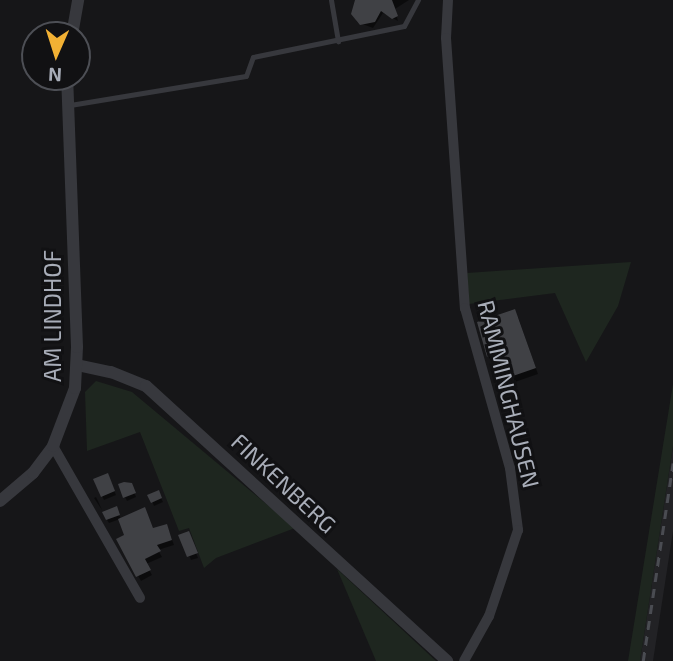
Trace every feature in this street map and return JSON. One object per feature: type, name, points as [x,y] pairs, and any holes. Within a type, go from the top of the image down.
[{"type":"street","points":[[74,21],[78,0]]},
{"type":"street","name":"RAMMINGHAUSEN","points":[[448,0],[446,38],[464,308],[510,468],[518,530],[489,616],[464,661]]},
{"type":"street","name":"AM LINDHOF","points":[[0,500],[33,473],[53,446],[71,405],[77,365],[66,91]]},
{"type":"street","name":"FINKENBERG","points":[[77,365],[111,372],[146,386],[447,661]]},
{"type":"street","points":[[53,446],[140,598]]},
{"type":"lane","points":[[331,0],[338,40]]},
{"type":"lane","points":[[66,106],[246,76],[253,57],[404,26],[418,0]]},
{"type":"shaded area","points":[[631,262],[618,306],[586,362],[555,293],[469,304],[467,273]]},
{"type":"shaded area","points":[[96,381],[132,392],[295,528],[216,558],[204,568],[189,528],[179,531],[140,432],[87,451],[85,392]]},
{"type":"shaded area","points":[[673,384],[673,446],[640,661],[628,661]]},
{"type":"shaded area","points":[[673,446],[673,531],[653,661],[640,661]]},
{"type":"shaded area","points":[[337,569],[436,661],[376,661]]},
{"type":"building","points":[[355,0],[392,0],[398,16],[392,19],[381,11],[375,22],[360,25],[351,14]]},
{"type":"building","points":[[515,309],[536,368],[510,377],[501,352],[487,357],[477,322]]},
{"type":"building","points":[[108,473],[115,491],[101,497],[93,479]]},
{"type":"building","points":[[132,483],[136,493],[123,498],[118,484]]},
{"type":"building","points":[[159,490],[162,498],[151,503],[147,495]]},
{"type":"building","points":[[117,506],[120,515],[106,520],[102,512]]},
{"type":"building","points":[[145,507],[153,528],[167,524],[172,540],[157,545],[161,551],[145,559],[151,570],[136,577],[116,539],[124,535],[118,519]]},
{"type":"building","points":[[189,531],[198,553],[187,557],[178,535]]},
{"type":"railway","points":[[643,661],[673,463]]}]
